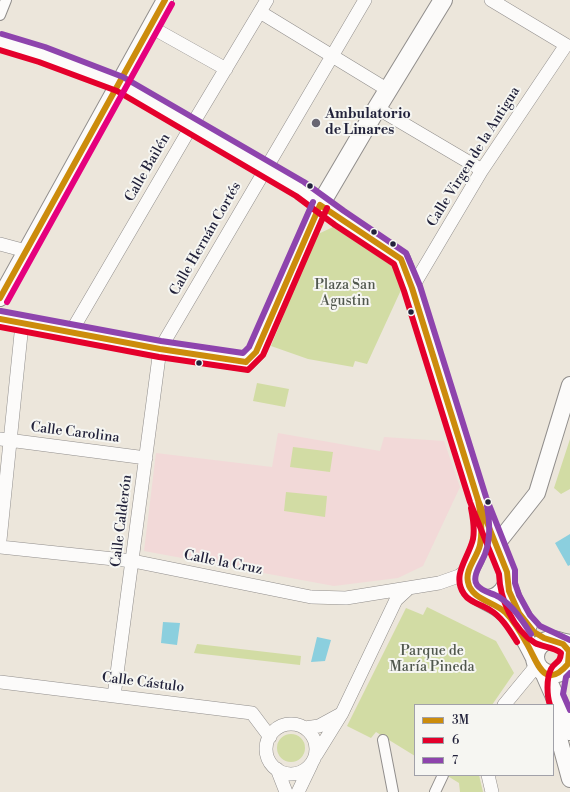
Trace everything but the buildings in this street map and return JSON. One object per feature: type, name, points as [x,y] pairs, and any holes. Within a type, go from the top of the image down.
[{"type":"main road","points":[[0,319],[160,349],[246,362],[256,352],[320,205],[443,0]]},
{"type":"main road","points":[[320,205],[401,259],[412,288],[478,500],[496,545],[516,606],[527,623],[537,633],[563,643],[568,649],[569,657],[550,666]]},
{"type":"main road","points":[[478,500],[482,534],[478,553],[467,579],[478,594],[497,605],[511,619],[550,666]]},
{"type":"main road","points":[[473,564],[491,558],[500,562],[506,575],[499,595],[478,594]]},
{"type":"main road","points":[[559,641],[539,646],[550,666],[552,700],[570,731]]},
{"type":"street","points":[[0,15],[6,0]]},
{"type":"street","points":[[0,298],[166,0]]},
{"type":"street","name":"Calle Bailén","points":[[71,332],[267,0]]},
{"type":"street","name":"Calle Hernán Cortés","points":[[160,349],[365,0]]},
{"type":"street","name":"Calle Virgen de la Antigua","points":[[412,288],[482,170],[566,45],[491,0]]},
{"type":"street","points":[[260,12],[388,90]]},
{"type":"street","points":[[151,27],[226,69]]},
{"type":"street","points":[[0,42],[42,54],[120,84],[300,189],[320,205]]},
{"type":"street","points":[[377,108],[482,170]]},
{"type":"street","points":[[0,244],[26,251]]},
{"type":"street","points":[[0,540],[5,440],[22,324]]},
{"type":"street","name":"Calle Calderón","points":[[114,696],[160,349]]},
{"type":"street","points":[[496,545],[534,499],[540,486],[570,385]]},
{"type":"street","name":"Calle Carolina","points":[[5,440],[146,458]]},
{"type":"street","points":[[489,528],[498,531],[517,520]]},
{"type":"street","points":[[506,575],[504,545],[517,520]]},
{"type":"street","name":"Calle la Cruz","points":[[0,547],[133,561],[311,597],[346,598],[439,583],[459,576],[496,545]]},
{"type":"street","name":"Calle la Cruz","points":[[439,583],[453,584],[478,594]]},
{"type":"street","points":[[298,792],[314,759],[342,713],[396,600],[409,588]]},
{"type":"street","points":[[505,704],[550,666]]},
{"type":"street","name":"Calle Cástulo","points":[[0,682],[252,713],[270,736]]},
{"type":"street","points":[[305,728],[319,726],[342,713]]},
{"type":"street","points":[[554,720],[570,779]]},
{"type":"street","points":[[277,769],[292,773],[300,772],[314,759],[315,740],[305,728],[298,724],[282,726],[270,736],[267,751],[268,758],[277,769],[286,792]]},
{"type":"street","points":[[383,740],[393,792]]},
{"type":"street","points":[[435,792],[443,776]]},
{"type":"street","points":[[488,776],[492,792]]},
{"type":"shaded area","points":[[278,433],[380,451],[384,437],[444,441],[460,487],[423,566],[398,578],[334,586],[144,551],[156,453],[272,467]]},
{"type":"green space","name":"Plaza San Agustin","points":[[333,227],[392,266],[401,290],[367,364],[355,361],[353,367],[308,359],[271,346],[316,235]]},
{"type":"green space","points":[[257,383],[289,389],[285,407],[253,401]]},
{"type":"green space","points":[[570,439],[570,489],[561,494],[554,488]]},
{"type":"green space","points":[[293,447],[333,452],[330,472],[290,467]]},
{"type":"green space","points":[[286,492],[327,496],[325,517],[284,511]]},
{"type":"green space","name":"Parque de María Pineda","points":[[427,607],[496,641],[514,673],[493,704],[414,704],[414,755],[376,732],[371,738],[347,726],[406,608],[423,615]]},
{"type":"green space","points":[[197,644],[301,656],[300,665],[194,653]]},
{"type":"green space","points":[[291,734],[301,738],[305,748],[301,758],[291,762],[281,758],[277,748],[281,738]]},
{"type":"green space","points":[[448,776],[479,776],[483,792],[460,792],[459,783]]},
{"type":"water","points":[[570,534],[570,565],[568,566],[555,543]]},
{"type":"water","points":[[163,622],[180,623],[177,645],[161,643]]},
{"type":"water","points":[[317,637],[331,640],[325,661],[311,662]]},
{"type":"transit line","name":"3M","points":[[0,298],[165,0]]},
{"type":"transit line","points":[[7,302],[172,4]]},
{"type":"transit line","name":"7","points":[[2,34],[45,47],[123,77],[304,182],[406,253],[420,286],[486,497],[515,570],[515,583],[519,595],[530,615],[540,626],[570,640]]},
{"type":"transit line","name":"6","points":[[0,50],[39,62],[117,91],[296,196],[335,225],[394,264],[404,291],[470,502],[499,574],[505,604],[514,622],[527,637],[535,643],[555,649],[561,653],[560,659],[549,673],[548,697],[550,704]]},
{"type":"transit line","name":"7","points":[[1,311],[161,341],[243,353],[249,347],[313,202]]},
{"type":"transit line","name":"3M","points":[[320,205],[401,259],[412,288],[478,500]]},
{"type":"transit line","name":"3M","points":[[246,362],[256,352],[320,205]]},
{"type":"transit line","name":"6","points":[[0,327],[159,357],[248,370],[263,355],[327,208]]},
{"type":"transit line","name":"3M","points":[[0,319],[160,349],[246,362]]},
{"type":"transit line","name":"3M","points":[[478,500],[507,572],[509,591],[519,613],[534,632],[544,638],[563,644],[569,651],[568,664],[560,672],[553,675],[542,671],[520,631],[505,612],[478,596],[470,588],[468,573],[480,545],[481,539],[481,522],[478,500]]},
{"type":"transit line","name":"7","points":[[487,506],[489,536],[485,554],[476,574],[475,582],[479,587],[499,597],[509,605],[531,634]]},
{"type":"transit line","name":"6","points":[[471,508],[474,524],[474,535],[460,573],[460,587],[466,597],[487,608],[498,616],[517,642]]},
{"type":"transit line","name":"7","points":[[570,673],[566,677],[563,694],[570,710]]},
{"type":"place","name":"Ambulatorio de Linares","points":[[316,123]]}]
